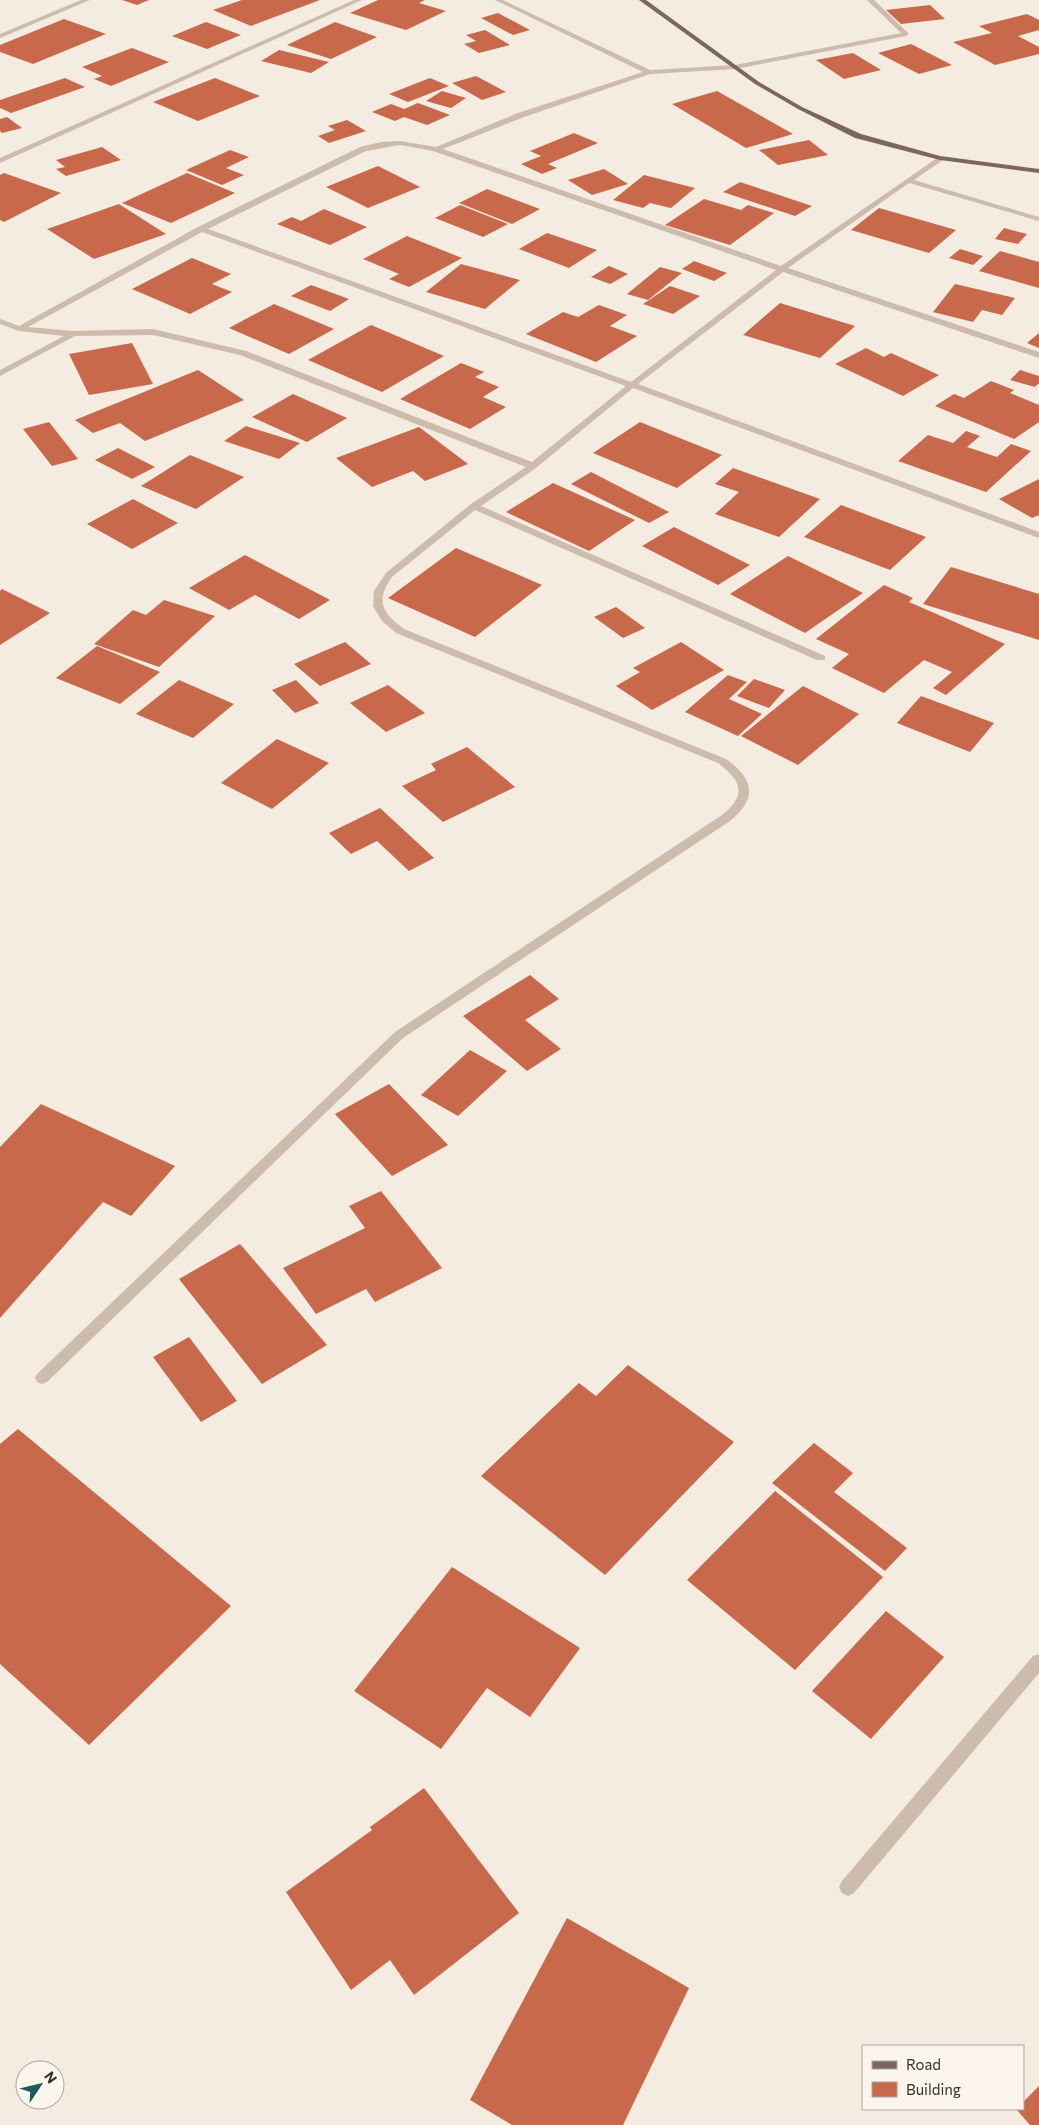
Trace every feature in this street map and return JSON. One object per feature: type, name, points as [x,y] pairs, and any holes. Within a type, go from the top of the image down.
[{"type":"main road","points":[[642,0],[757,83],[800,108],[858,136],[940,158],[1039,171]]},
{"type":"street","points":[[0,36],[87,0]]},
{"type":"street","points":[[0,161],[359,0]]},
{"type":"street","points":[[498,0],[649,72]]},
{"type":"street","points":[[436,149],[521,115],[649,72],[735,67],[906,34],[870,0]]},
{"type":"street","points":[[19,328],[201,229],[363,149],[394,143],[417,144],[436,149],[782,269],[1039,355]]},
{"type":"street","points":[[42,1378],[399,1035],[726,818],[741,805],[745,798],[743,782],[735,770],[722,761],[400,631],[381,614],[377,604],[377,594],[381,584],[389,574],[474,506],[533,466],[632,385],[782,269],[940,158]]},
{"type":"street","points":[[908,181],[1039,219]]},
{"type":"street","points":[[201,229],[1039,535]]},
{"type":"street","points":[[0,321],[19,328],[73,334],[153,332],[243,353],[533,466]]},
{"type":"street","points":[[0,373],[73,334]]},
{"type":"street","points":[[474,506],[821,658]]},
{"type":"street","points":[[848,1887],[1039,1662]]},
{"type":"building","points":[[122,0],[149,0],[137,5]]},
{"type":"building","points":[[242,0],[320,0],[251,26],[213,10]]},
{"type":"building","points":[[378,0],[425,0],[419,3],[446,11],[406,30],[350,13]]},
{"type":"building","points":[[930,5],[945,19],[901,24],[886,10]]},
{"type":"building","points":[[498,13],[530,30],[513,35],[481,18]]},
{"type":"building","points":[[1027,14],[1039,20],[1039,30],[1018,36],[1039,47],[1039,54],[995,65],[953,42],[992,33],[979,26]]},
{"type":"building","points":[[64,19],[106,34],[33,64],[0,52],[0,45]]},
{"type":"building","points":[[206,22],[241,35],[207,49],[172,36]]},
{"type":"building","points":[[335,22],[377,37],[331,59],[287,45]]},
{"type":"building","points":[[485,30],[510,45],[479,53],[464,44],[476,41],[466,35]]},
{"type":"building","points":[[911,44],[952,65],[919,74],[878,53]]},
{"type":"building","points":[[132,48],[169,62],[111,86],[94,79],[102,76],[82,67]]},
{"type":"building","points":[[279,50],[329,62],[311,73],[261,61]]},
{"type":"building","points":[[853,53],[881,70],[844,79],[816,60]]},
{"type":"building","points":[[476,76],[506,92],[482,100],[452,83]]},
{"type":"building","points":[[65,78],[85,87],[11,113],[0,108],[0,100]]},
{"type":"building","points":[[215,78],[260,96],[198,121],[153,102]]},
{"type":"building","points":[[430,78],[449,86],[408,102],[389,94]]},
{"type":"building","points":[[442,91],[466,98],[451,108],[426,101]]},
{"type":"building","points":[[717,91],[793,134],[746,148],[672,104]]},
{"type":"building","points":[[418,103],[450,115],[427,125],[404,117],[395,121],[372,112],[391,104],[404,109]]},
{"type":"building","points":[[7,117],[22,128],[2,133],[0,131],[0,119]]},
{"type":"building","points":[[347,120],[366,131],[329,143],[318,136],[335,130],[328,126]]},
{"type":"building","points":[[574,133],[598,143],[548,164],[557,168],[542,174],[521,164],[541,156],[530,151]]},
{"type":"building","points":[[809,140],[828,155],[778,165],[759,150]]},
{"type":"building","points":[[102,147],[121,160],[66,176],[56,169],[65,167],[56,160]]},
{"type":"building","points":[[230,150],[249,157],[226,168],[244,175],[222,185],[186,170]]},
{"type":"building","points":[[378,166],[420,187],[368,208],[326,187]]},
{"type":"building","points":[[604,169],[628,184],[592,195],[568,180]]},
{"type":"building","points":[[4,173],[61,193],[4,222],[0,220],[0,175]]},
{"type":"building","points":[[187,173],[235,193],[171,223],[122,203]]},
{"type":"building","points":[[644,175],[695,188],[671,208],[650,203],[643,208],[613,200]]},
{"type":"building","points":[[740,182],[812,206],[795,216],[723,192]]},
{"type":"building","points":[[487,189],[540,209],[512,224],[459,203]]},
{"type":"building","points":[[704,199],[741,210],[748,205],[774,213],[730,245],[665,225]]},
{"type":"building","points":[[119,204],[166,234],[94,259],[47,229]]},
{"type":"building","points":[[460,205],[508,224],[483,237],[435,218]]},
{"type":"building","points":[[879,208],[956,230],[929,253],[851,230]]},
{"type":"building","points":[[324,209],[367,227],[330,245],[277,224],[292,217],[301,221]]},
{"type":"building","points":[[1004,228],[1027,234],[1018,244],[995,239]]},
{"type":"building","points":[[547,233],[597,250],[569,268],[519,249]]},
{"type":"building","points":[[407,236],[462,258],[409,287],[389,279],[399,274],[363,259]]},
{"type":"building","points":[[960,249],[983,256],[973,265],[949,258]]},
{"type":"building","points":[[1000,251],[1039,262],[1039,288],[979,271]]},
{"type":"building","points":[[192,258],[231,274],[212,284],[232,292],[190,314],[132,289]]},
{"type":"building","points":[[694,261],[727,273],[714,281],[682,269]]},
{"type":"building","points":[[461,264],[520,280],[485,309],[426,292]]},
{"type":"building","points":[[609,266],[628,274],[610,284],[591,277]]},
{"type":"building","points":[[660,267],[682,273],[648,300],[627,294]]},
{"type":"building","points":[[955,284],[1015,298],[1002,315],[982,310],[973,322],[933,312]]},
{"type":"building","points":[[311,285],[349,299],[330,311],[291,296]]},
{"type":"building","points":[[670,286],[700,296],[673,314],[643,304]]},
{"type":"building","points":[[780,303],[855,326],[820,358],[743,335]]},
{"type":"building","points":[[274,304],[334,329],[289,354],[229,328]]},
{"type":"building","points":[[599,305],[627,315],[610,326],[637,336],[596,362],[526,334],[563,312],[578,317]]},
{"type":"building","points":[[371,325],[444,356],[382,392],[308,360]]},
{"type":"building","points":[[1039,333],[1039,348],[1027,343]]},
{"type":"building","points":[[132,343],[153,384],[89,395],[69,354]]},
{"type":"building","points":[[866,348],[884,357],[891,353],[939,375],[903,396],[835,364]]},
{"type":"building","points":[[461,363],[484,372],[475,377],[499,387],[483,397],[506,407],[470,429],[400,399]]},
{"type":"building","points":[[198,370],[244,400],[145,441],[120,423],[93,433],[75,420]]},
{"type":"building","points":[[1020,370],[1039,376],[1039,383],[1035,387],[1010,380]]},
{"type":"building","points":[[991,381],[1014,390],[1010,393],[1039,405],[1039,422],[1014,439],[935,406],[954,394],[964,398]]},
{"type":"building","points":[[293,394],[347,418],[307,442],[252,417]]},
{"type":"building","points":[[49,422],[78,459],[52,466],[23,429]]},
{"type":"building","points":[[640,422],[722,455],[677,488],[593,453]]},
{"type":"building","points":[[246,426],[300,443],[279,459],[224,441]]},
{"type":"building","points":[[419,427],[468,464],[425,481],[413,471],[372,487],[336,458]]},
{"type":"building","points":[[966,431],[980,436],[967,447],[997,457],[1011,444],[1031,451],[986,492],[898,461],[928,435],[953,443]]},
{"type":"building","points":[[118,448],[155,467],[132,479],[95,460]]},
{"type":"building","points":[[190,455],[244,477],[196,509],[141,486]]},
{"type":"building","points":[[733,468],[820,499],[779,537],[715,514],[739,492],[715,484]]},
{"type":"building","points":[[591,472],[669,512],[649,523],[571,484]]},
{"type":"building","points":[[1039,479],[1039,515],[1032,518],[999,499]]},
{"type":"building","points":[[553,483],[635,520],[589,551],[506,512]]},
{"type":"building","points":[[133,499],[178,523],[132,549],[87,524]]},
{"type":"building","points":[[841,505],[926,537],[890,570],[804,537]]},
{"type":"building","points":[[674,527],[750,565],[718,585],[642,546]]},
{"type":"building","points":[[456,548],[542,585],[475,637],[388,598]]},
{"type":"building","points":[[245,555],[330,600],[299,619],[255,595],[229,610],[189,588]]},
{"type":"building","points":[[788,556],[863,593],[805,633],[730,594]]},
{"type":"building","points":[[951,567],[1039,594],[1039,640],[923,604]]},
{"type":"building","points":[[884,585],[913,598],[909,602],[1005,644],[946,695],[933,688],[952,672],[924,660],[884,693],[832,668],[849,654],[816,639]]},
{"type":"building","points":[[2,589],[50,613],[0,645],[0,591]]},
{"type":"building","points":[[164,600],[215,616],[159,667],[94,644],[133,610],[146,615]]},
{"type":"building","points":[[616,607],[645,628],[623,638],[594,617]]},
{"type":"building","points":[[345,642],[371,664],[320,686],[294,664]]},
{"type":"building","points":[[681,642],[724,670],[652,710],[616,686],[640,672],[633,668]]},
{"type":"building","points":[[97,646],[160,672],[120,704],[56,678]]},
{"type":"building","points":[[728,675],[747,682],[729,699],[762,714],[738,736],[685,712]]},
{"type":"building","points":[[754,679],[785,690],[769,708],[737,696]]},
{"type":"building","points":[[179,680],[234,704],[193,738],[136,714]]},
{"type":"building","points":[[296,680],[319,703],[295,713],[272,690]]},
{"type":"building","points":[[388,685],[425,713],[386,732],[350,703]]},
{"type":"building","points":[[803,686],[859,714],[798,765],[741,736]]},
{"type":"building","points":[[921,696],[994,723],[970,752],[897,723]]},
{"type":"building","points":[[277,739],[329,763],[272,809],[221,783]]},
{"type":"building","points":[[467,747],[515,787],[443,822],[402,786],[436,770],[431,764]]},
{"type":"building","points":[[380,808],[434,858],[409,871],[377,841],[351,854],[329,833]]},
{"type":"building","points":[[530,975],[559,999],[525,1020],[561,1049],[527,1071],[463,1016]]},
{"type":"building","points":[[470,1050],[507,1071],[458,1116],[421,1095]]},
{"type":"building","points":[[389,1084],[448,1145],[392,1176],[335,1114]]},
{"type":"building","points":[[41,1104],[175,1166],[131,1216],[103,1202],[0,1318],[0,1147]]},
{"type":"building","points":[[381,1191],[442,1268],[375,1302],[366,1289],[316,1314],[283,1268],[365,1228],[349,1206]]},
{"type":"building","points":[[240,1244],[327,1345],[262,1384],[179,1279]]},
{"type":"building","points":[[189,1337],[237,1401],[201,1422],[153,1357]]},
{"type":"building","points":[[628,1365],[734,1442],[605,1575],[481,1476],[579,1383],[596,1396]]},
{"type":"building","points":[[18,1429],[231,1606],[89,1745],[0,1664],[0,1444]]},
{"type":"building","points":[[814,1443],[853,1473],[834,1492],[907,1548],[885,1571],[772,1483]]},
{"type":"building","points":[[775,1491],[883,1577],[795,1670],[687,1580]]},
{"type":"building","points":[[452,1567],[580,1648],[530,1717],[487,1688],[441,1749],[354,1691]]},
{"type":"building","points":[[886,1611],[944,1657],[871,1739],[812,1691]]},
{"type":"building","points":[[424,1788],[519,1913],[414,1995],[390,1960],[351,1990],[286,1892],[372,1830],[370,1827]]},
{"type":"building","points":[[567,1918],[689,1988],[623,2125],[512,2125],[470,2100]]},
{"type":"building","points":[[1039,2086],[1039,2125],[1030,2125],[1017,2110],[1024,2110],[1024,2101]]}]
